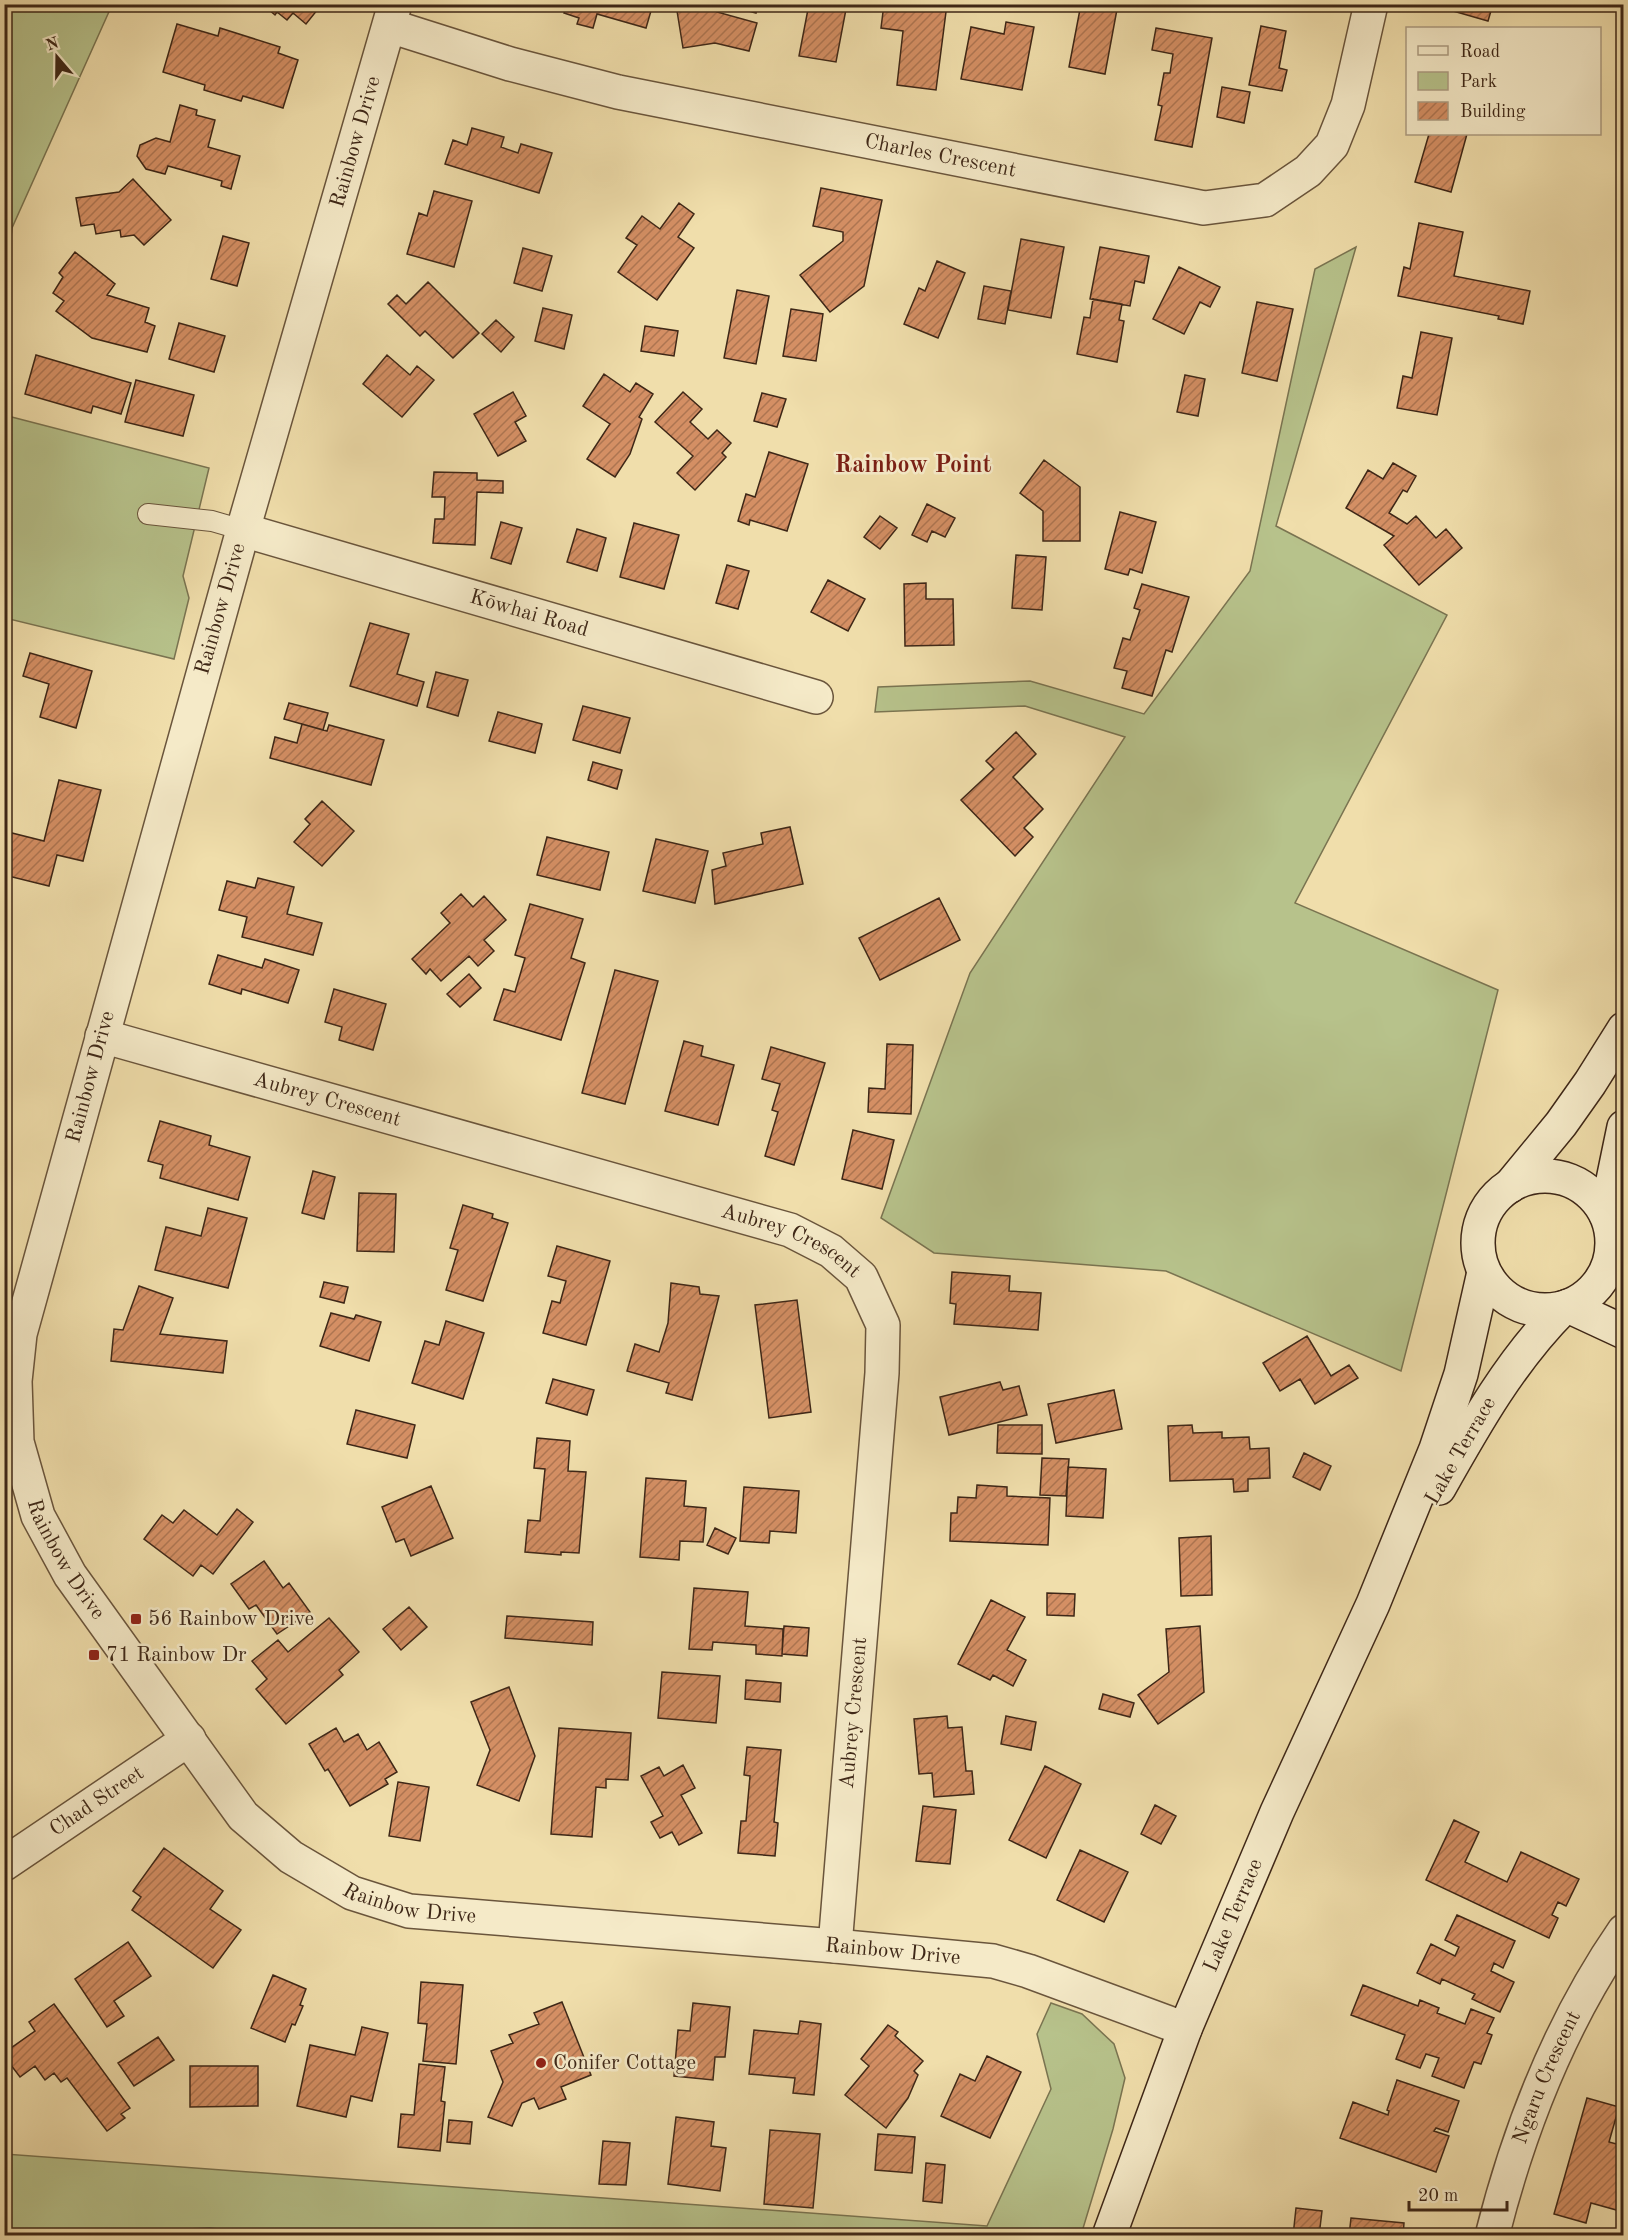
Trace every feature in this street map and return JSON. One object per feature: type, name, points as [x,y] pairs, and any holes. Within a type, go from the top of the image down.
[{"type":"street","name":"Charles Crescent","points":[[392,15],[510,64],[618,92],[1204,208],[1265,200],[1308,171],[1332,145],[1348,105],[1371,4]]},
{"type":"street","name":"Rainbow Drive","points":[[392,15],[243,530],[20,1334],[15,1381],[17,1442],[38,1516],[70,1575],[243,1816],[291,1857],[352,1893],[409,1911],[993,1961],[1028,1971],[1185,2029]]},
{"type":"street","name":"Kōwhai Road","points":[[243,530],[816,697]]},
{"type":"street","points":[[1623,1029],[1590,1083],[1561,1124],[1510,1186],[1493,1200],[1482,1218],[1478,1251],[1484,1272],[1496,1290],[1523,1307],[1534,1310],[1556,1310],[1585,1297],[1602,1281],[1610,1264],[1614,1237],[1623,1127]]},
{"type":"street","name":"Aubrey Crescent","points":[[102,1036],[790,1230],[831,1251],[861,1277],[883,1325],[882,1372],[835,1946]]},
{"type":"street","points":[[1510,1186],[1538,1176],[1549,1175],[1571,1180],[1595,1197],[1614,1237]]},
{"type":"street","name":"Lake Terrace","points":[[1109,2235],[1185,2029],[1277,1812],[1373,1604],[1433,1458],[1471,1335],[1484,1272]]},
{"type":"street","points":[[1566,1307],[1623,1332]]},
{"type":"street","name":"Lake Terrace","points":[[1373,1604],[1455,1460],[1511,1368],[1541,1329],[1566,1307]]},
{"type":"street","name":"Chad Street","points":[[4,1864],[189,1739]]},
{"type":"street","name":"Ngaru Crescent","points":[[1492,2235],[1527,2122],[1550,2067],[1593,1977],[1623,1930]]},
{"type":"lane","points":[[148,513],[212,521],[243,530]]},
{"type":"green space","points":[[5,4],[112,5],[12,228],[5,293]]},
{"type":"green space","points":[[1356,247],[1276,526],[1447,615],[1295,903],[1498,990],[1401,1371],[1166,1271],[934,1253],[881,1218],[970,973],[1125,737],[1025,706],[875,712],[878,687],[1030,681],[1144,714],[1250,571],[1315,269]]},
{"type":"green space","points":[[4,415],[209,468],[183,576],[189,598],[174,659],[5,618]]},
{"type":"green space","points":[[1051,2003],[1082,2014],[1114,2044],[1125,2078],[1113,2129],[1081,2235],[5,2235],[5,2154],[987,2226],[1051,2089],[1037,2034]]},
{"type":"building","points":[[262,4],[322,4],[306,24],[293,13],[287,20],[277,12],[275,15]]},
{"type":"building","points":[[567,4],[653,4],[646,28],[597,14],[593,28],[577,24],[579,18],[564,13]]},
{"type":"building","points":[[723,4],[758,4],[756,13]]},
{"type":"building","points":[[809,4],[847,4],[836,62],[799,56]]},
{"type":"building","points":[[884,4],[947,4],[936,90],[897,85],[903,31],[881,28]]},
{"type":"building","points":[[1081,4],[1118,4],[1105,74],[1069,67]]},
{"type":"building","points":[[1455,4],[1493,4],[1488,21],[1453,11]]},
{"type":"building","points":[[717,5],[717,12],[757,23],[749,51],[715,43],[683,48],[677,11]]},
{"type":"building","points":[[1006,22],[1034,27],[1022,90],[961,79],[971,27],[1004,34]]},
{"type":"building","points":[[177,24],[218,36],[220,28],[280,47],[278,53],[298,60],[283,108],[243,96],[241,101],[204,90],[205,85],[163,72]]},
{"type":"building","points":[[1261,26],[1286,31],[1279,68],[1287,70],[1282,91],[1249,85]]},
{"type":"building","points":[[1156,28],[1212,38],[1192,147],[1155,140],[1162,106],[1158,105],[1164,73],[1170,73],[1173,54],[1152,50]]},
{"type":"building","points":[[1222,87],[1250,92],[1244,123],[1217,117]]},
{"type":"building","points":[[180,105],[197,110],[196,115],[215,120],[208,147],[240,156],[231,189],[221,186],[222,181],[168,166],[165,174],[146,169],[137,156],[140,145],[156,138],[170,142]]},
{"type":"building","points":[[472,128],[504,137],[501,147],[518,153],[521,144],[552,153],[539,193],[445,164],[453,140],[467,145]]},
{"type":"building","points":[[1429,135],[1467,135],[1451,192],[1415,182]]},
{"type":"building","points":[[133,179],[171,220],[144,245],[134,235],[121,237],[120,230],[96,234],[94,224],[81,226],[76,198],[119,192]]},
{"type":"building","points":[[821,188],[882,200],[864,286],[830,312],[800,275],[843,241],[843,232],[813,226]]},
{"type":"building","points":[[434,191],[472,201],[454,267],[407,254],[419,213],[427,216]]},
{"type":"building","points":[[679,203],[694,214],[678,237],[694,248],[657,300],[618,272],[637,245],[626,238],[642,216],[660,229]]},
{"type":"building","points":[[1419,223],[1463,232],[1454,276],[1530,291],[1523,324],[1498,319],[1499,316],[1398,296],[1404,267],[1410,269]]},
{"type":"building","points":[[223,236],[249,243],[237,286],[211,279]]},
{"type":"building","points":[[1021,239],[1064,247],[1051,318],[1008,310]]},
{"type":"building","points":[[1100,247],[1149,256],[1144,283],[1135,281],[1130,306],[1090,299]]},
{"type":"building","points":[[523,248],[552,256],[542,291],[514,283]]},
{"type":"building","points":[[75,252],[115,284],[107,295],[149,308],[145,322],[155,326],[147,352],[92,338],[56,311],[64,301],[53,293],[63,277],[59,273]]},
{"type":"building","points":[[937,261],[965,273],[938,338],[904,324],[919,288],[925,291]]},
{"type":"building","points":[[1179,267],[1220,287],[1210,307],[1200,302],[1184,334],[1153,319]]},
{"type":"building","points":[[428,282],[479,333],[453,358],[425,331],[420,336],[388,304],[397,295],[406,304]]},
{"type":"building","points":[[984,286],[1011,291],[1005,324],[978,319]]},
{"type":"building","points":[[737,290],[769,296],[756,364],[724,358]]},
{"type":"building","points":[[1093,299],[1122,304],[1119,320],[1124,321],[1117,362],[1077,354],[1084,317],[1090,318]]},
{"type":"building","points":[[1257,302],[1293,309],[1277,381],[1242,373]]},
{"type":"building","points":[[543,308],[572,315],[564,349],[535,341]]},
{"type":"building","points":[[791,309],[823,314],[816,361],[783,356]]},
{"type":"building","points":[[496,320],[514,337],[501,352],[482,334]]},
{"type":"building","points":[[179,323],[225,336],[214,372],[169,359]]},
{"type":"building","points":[[645,326],[678,331],[674,356],[641,351]]},
{"type":"building","points":[[1421,332],[1452,338],[1437,415],[1397,408],[1403,376],[1412,378]]},
{"type":"building","points":[[36,355],[131,383],[121,414],[93,406],[91,413],[25,394]]},
{"type":"building","points":[[387,355],[410,375],[417,366],[434,380],[402,417],[363,384]]},
{"type":"building","points":[[604,374],[630,392],[636,383],[653,394],[639,417],[642,419],[630,454],[615,477],[587,459],[610,424],[583,406]]},
{"type":"building","points":[[1185,375],[1205,379],[1198,416],[1177,412]]},
{"type":"building","points":[[136,380],[194,395],[183,436],[125,422]]},
{"type":"building","points":[[513,392],[526,416],[515,422],[526,441],[498,456],[474,414]]},
{"type":"building","points":[[683,392],[702,409],[690,422],[708,439],[717,430],[731,443],[722,453],[726,457],[695,490],[677,473],[693,456],[655,422]]},
{"type":"building","points":[[762,393],[786,399],[777,427],[754,421]]},
{"type":"building","points":[[769,452],[808,464],[787,531],[750,520],[749,525],[738,521],[746,494],[755,497]]},
{"type":"building","points":[[1044,460],[1080,487],[1080,541],[1043,541],[1043,511],[1020,493]]},
{"type":"building","points":[[1393,463],[1416,476],[1407,492],[1403,490],[1389,513],[1407,524],[1416,516],[1436,538],[1446,529],[1462,548],[1419,585],[1384,545],[1394,536],[1346,508],[1368,470],[1383,479]]},
{"type":"building","points":[[434,472],[477,473],[477,480],[503,481],[503,493],[477,492],[475,545],[433,543],[435,519],[444,519],[445,497],[432,497]]},
{"type":"building","points":[[927,504],[955,518],[945,537],[932,531],[927,542],[912,535]]},
{"type":"building","points":[[1120,512],[1156,522],[1142,573],[1130,569],[1128,575],[1105,569]]},
{"type":"building","points":[[880,516],[897,528],[880,549],[864,537]]},
{"type":"building","points":[[501,522],[522,528],[511,564],[491,558]]},
{"type":"building","points":[[634,523],[679,535],[664,589],[620,577]]},
{"type":"building","points":[[577,529],[606,538],[597,571],[567,562]]},
{"type":"building","points":[[1016,555],[1046,557],[1042,610],[1012,608]]},
{"type":"building","points":[[727,565],[749,571],[738,609],[716,603]]},
{"type":"building","points":[[828,580],[865,599],[848,631],[811,612]]},
{"type":"building","points":[[926,583],[926,599],[953,599],[954,645],[905,646],[904,584]]},
{"type":"building","points":[[1142,584],[1189,597],[1172,652],[1166,650],[1152,696],[1122,688],[1127,671],[1114,668],[1123,638],[1130,640],[1140,610],[1134,608]]},
{"type":"building","points":[[370,623],[409,634],[397,674],[424,682],[417,706],[350,686]]},
{"type":"building","points":[[30,653],[92,671],[76,728],[40,717],[49,684],[23,676]]},
{"type":"building","points":[[436,672],[468,680],[458,716],[427,707]]},
{"type":"building","points":[[289,703],[328,713],[323,730],[284,719]]},
{"type":"building","points":[[583,706],[630,718],[620,753],[573,740]]},
{"type":"building","points":[[498,712],[542,724],[535,753],[489,741]]},
{"type":"building","points":[[302,724],[327,731],[329,725],[384,740],[371,785],[270,758],[275,737],[297,743]]},
{"type":"building","points":[[1016,732],[1036,754],[1013,777],[1043,809],[1024,828],[1033,837],[1015,856],[961,800],[994,769],[986,761]]},
{"type":"building","points":[[593,762],[622,770],[617,789],[588,780]]},
{"type":"building","points":[[59,780],[101,790],[83,861],[57,855],[49,886],[4,875],[4,831],[44,841]]},
{"type":"building","points":[[322,801],[354,831],[322,866],[294,842],[310,824],[305,819]]},
{"type":"building","points":[[790,827],[803,884],[715,904],[712,870],[726,866],[723,853],[763,844],[761,833]]},
{"type":"building","points":[[547,837],[609,852],[600,890],[537,875]]},
{"type":"building","points":[[656,839],[708,851],[695,903],[643,891]]},
{"type":"building","points":[[258,878],[294,887],[287,914],[322,923],[313,955],[242,937],[247,917],[219,910],[227,881],[255,888]]},
{"type":"building","points":[[461,894],[473,907],[484,896],[506,920],[484,940],[494,951],[478,966],[469,956],[441,981],[430,969],[426,974],[412,959],[450,923],[441,913]]},
{"type":"building","points":[[939,898],[960,940],[880,980],[859,938]]},
{"type":"building","points":[[530,904],[583,919],[571,958],[585,963],[561,1040],[494,1020],[504,989],[515,992],[525,958],[515,955]]},
{"type":"building","points":[[218,955],[262,968],[265,959],[299,970],[288,1003],[242,989],[241,994],[209,984]]},
{"type":"building","points":[[615,970],[658,981],[625,1104],[582,1093]]},
{"type":"building","points":[[469,974],[481,988],[460,1007],[447,994]]},
{"type":"building","points":[[334,989],[386,1004],[373,1050],[339,1040],[342,1027],[325,1022]]},
{"type":"building","points":[[684,1041],[703,1046],[701,1056],[734,1065],[718,1125],[665,1111]]},
{"type":"building","points":[[887,1044],[913,1045],[911,1114],[868,1112],[869,1088],[885,1089]]},
{"type":"building","points":[[771,1047],[825,1063],[794,1165],[765,1156],[778,1112],[772,1110],[780,1084],[762,1079]]},
{"type":"building","points":[[160,1121],[211,1136],[209,1145],[250,1157],[238,1200],[160,1178],[163,1165],[148,1161]]},
{"type":"building","points":[[853,1130],[894,1140],[882,1189],[842,1179]]},
{"type":"building","points":[[313,1171],[335,1177],[324,1219],[302,1213]]},
{"type":"building","points":[[359,1193],[396,1194],[394,1252],[357,1251]]},
{"type":"building","points":[[463,1205],[493,1214],[492,1218],[508,1223],[483,1301],[446,1290],[458,1250],[450,1248]]},
{"type":"building","points":[[208,1208],[247,1218],[228,1288],[155,1270],[166,1227],[201,1236]]},
{"type":"building","points":[[557,1246],[610,1261],[586,1345],[543,1333],[552,1301],[560,1303],[566,1281],[548,1276]]},
{"type":"building","points":[[952,1272],[1010,1276],[1009,1291],[1041,1293],[1038,1330],[954,1324],[956,1304],[950,1303]]},
{"type":"building","points":[[324,1282],[348,1287],[344,1303],[320,1297]]},
{"type":"building","points":[[671,1283],[699,1287],[700,1294],[719,1296],[692,1400],[666,1393],[669,1383],[627,1371],[635,1344],[659,1352],[668,1323]]},
{"type":"building","points":[[139,1286],[173,1298],[160,1334],[227,1341],[223,1373],[111,1361],[114,1329],[123,1330]]},
{"type":"building","points":[[797,1300],[811,1412],[769,1418],[755,1305]]},
{"type":"building","points":[[331,1313],[354,1319],[356,1315],[381,1322],[369,1361],[320,1346]]},
{"type":"building","points":[[446,1321],[484,1333],[463,1399],[412,1383],[425,1341],[439,1345]]},
{"type":"building","points":[[1307,1336],[1331,1376],[1349,1365],[1358,1378],[1315,1404],[1300,1379],[1280,1391],[1263,1363]]},
{"type":"building","points":[[553,1379],[594,1390],[587,1415],[546,1403]]},
{"type":"building","points":[[1000,1382],[1003,1390],[1019,1386],[1027,1415],[949,1435],[940,1397]]},
{"type":"building","points":[[1114,1390],[1122,1429],[1056,1443],[1048,1404]]},
{"type":"building","points":[[356,1410],[415,1425],[407,1458],[347,1444]]},
{"type":"building","points":[[998,1425],[1042,1425],[1042,1454],[997,1453]]},
{"type":"building","points":[[1192,1425],[1193,1433],[1222,1432],[1222,1438],[1249,1437],[1250,1449],[1269,1448],[1270,1478],[1248,1479],[1248,1491],[1234,1492],[1233,1479],[1170,1481],[1168,1426]]},
{"type":"building","points":[[537,1438],[570,1441],[568,1471],[586,1472],[579,1553],[561,1552],[561,1555],[525,1552],[528,1520],[540,1521],[545,1469],[534,1468]]},
{"type":"building","points":[[1304,1453],[1331,1466],[1320,1490],[1293,1477]]},
{"type":"building","points":[[1042,1458],[1069,1459],[1066,1496],[1040,1495]]},
{"type":"building","points":[[1068,1467],[1106,1469],[1103,1518],[1066,1516]]},
{"type":"building","points":[[646,1478],[686,1481],[684,1506],[706,1508],[703,1542],[680,1541],[679,1560],[640,1557]]},
{"type":"building","points":[[977,1485],[1007,1487],[1007,1496],[1050,1498],[1048,1545],[950,1541],[951,1513],[957,1513],[958,1497],[976,1498]]},
{"type":"building","points":[[431,1486],[453,1538],[411,1556],[404,1539],[396,1542],[382,1507]]},
{"type":"building","points":[[744,1487],[799,1491],[796,1533],[770,1531],[769,1543],[740,1541]]},
{"type":"building","points":[[237,1509],[253,1522],[213,1574],[201,1565],[193,1576],[144,1539],[162,1515],[173,1523],[184,1510],[217,1535]]},
{"type":"building","points":[[715,1528],[736,1538],[728,1554],[707,1545]]},
{"type":"building","points":[[1211,1536],[1212,1595],[1181,1596],[1179,1538]]},
{"type":"building","points":[[264,1561],[283,1588],[289,1583],[310,1612],[277,1634],[256,1605],[249,1609],[231,1584]]},
{"type":"building","points":[[694,1588],[748,1592],[745,1626],[783,1629],[782,1656],[756,1654],[756,1645],[713,1642],[712,1650],[689,1649]]},
{"type":"building","points":[[1047,1593],[1075,1594],[1074,1616],[1047,1615]]},
{"type":"building","points":[[991,1600],[1025,1617],[1007,1650],[1026,1660],[1013,1686],[993,1675],[990,1680],[958,1664]]},
{"type":"building","points":[[409,1607],[427,1627],[401,1650],[383,1629]]},
{"type":"building","points":[[507,1616],[593,1622],[592,1645],[505,1638]]},
{"type":"building","points":[[329,1618],[359,1652],[339,1670],[343,1675],[286,1724],[256,1689],[267,1679],[252,1661],[278,1640],[288,1652]]},
{"type":"building","points":[[784,1626],[809,1628],[807,1656],[782,1654]]},
{"type":"building","points":[[1200,1626],[1204,1692],[1158,1724],[1138,1695],[1169,1672],[1166,1629]]},
{"type":"building","points":[[4,1647],[10,1657],[4,1660]]},
{"type":"building","points":[[662,1672],[720,1676],[716,1723],[658,1718]]},
{"type":"building","points":[[746,1680],[781,1683],[780,1702],[745,1699]]},
{"type":"building","points":[[509,1687],[535,1756],[519,1801],[477,1785],[490,1750],[471,1702]]},
{"type":"building","points":[[1103,1694],[1134,1703],[1130,1717],[1099,1709]]},
{"type":"building","points":[[947,1716],[948,1728],[962,1727],[966,1771],[972,1771],[974,1794],[934,1797],[932,1773],[919,1774],[914,1719]]},
{"type":"building","points":[[1006,1716],[1036,1722],[1031,1750],[1001,1744]]},
{"type":"building","points":[[336,1728],[344,1742],[358,1734],[367,1750],[379,1742],[397,1772],[385,1779],[388,1784],[350,1806],[328,1769],[325,1771],[309,1744]]},
{"type":"building","points":[[559,1728],[631,1733],[628,1780],[606,1779],[606,1788],[596,1787],[592,1837],[551,1834]]},
{"type":"building","points":[[747,1747],[781,1750],[774,1822],[778,1823],[775,1856],[738,1853],[741,1821],[746,1821],[750,1776],[744,1775]]},
{"type":"building","points":[[683,1765],[695,1788],[681,1795],[702,1833],[679,1845],[672,1832],[660,1838],[651,1822],[663,1816],[641,1776],[659,1767],[664,1776]]},
{"type":"building","points":[[1045,1766],[1081,1784],[1046,1858],[1009,1840]]},
{"type":"building","points":[[398,1782],[429,1787],[420,1841],[389,1836]]},
{"type":"building","points":[[1155,1805],[1176,1816],[1161,1844],[1141,1834]]},
{"type":"building","points":[[923,1806],[956,1810],[950,1864],[916,1861]]},
{"type":"building","points":[[1454,1820],[1479,1832],[1465,1862],[1507,1882],[1521,1852],[1579,1879],[1566,1906],[1558,1902],[1552,1915],[1558,1918],[1549,1938],[1426,1880]]},
{"type":"building","points":[[164,1848],[223,1891],[210,1909],[241,1930],[213,1968],[132,1910],[141,1897],[133,1891]]},
{"type":"building","points":[[1080,1850],[1128,1872],[1104,1922],[1057,1900]]},
{"type":"building","points":[[1457,1915],[1515,1941],[1503,1968],[1494,1963],[1491,1971],[1514,1982],[1500,2012],[1472,1999],[1475,1994],[1442,1979],[1440,1984],[1417,1973],[1431,1944],[1455,1956],[1459,1947],[1445,1940]]},
{"type":"building","points":[[128,1942],[151,1976],[114,2001],[124,2016],[107,2027],[75,1979]]},
{"type":"building","points":[[273,1975],[306,1989],[300,2005],[303,2006],[285,2042],[251,2028]]},
{"type":"building","points":[[421,1982],[463,1985],[456,2064],[423,2061],[427,2024],[418,2023]]},
{"type":"building","points":[[1363,1985],[1418,2006],[1420,2000],[1439,2008],[1437,2013],[1465,2024],[1471,2009],[1494,2018],[1487,2033],[1492,2035],[1481,2064],[1474,2062],[1464,2088],[1432,2076],[1439,2058],[1426,2054],[1420,2068],[1396,2059],[1405,2035],[1351,2015]]},
{"type":"building","name":"Conifer Cottage","points":[[562,2002],[591,2075],[561,2087],[566,2099],[539,2109],[534,2098],[522,2103],[512,2126],[488,2117],[503,2082],[491,2051],[513,2043],[509,2035],[539,2024],[534,2013]]},
{"type":"building","points":[[693,2003],[730,2007],[725,2057],[715,2057],[713,2080],[674,2076],[678,2030],[690,2031]]},
{"type":"building","points":[[54,2004],[130,2108],[121,2114],[125,2118],[107,2131],[67,2078],[61,2082],[54,2073],[45,2080],[35,2066],[20,2077],[4,2056],[4,2053],[35,2031],[29,2022]]},
{"type":"building","points":[[800,2021],[821,2024],[814,2095],[793,2093],[795,2078],[749,2074],[754,2030],[798,2034]]},
{"type":"building","points":[[888,2025],[898,2032],[895,2036],[923,2061],[914,2071],[918,2075],[908,2098],[886,2128],[845,2095],[869,2066],[861,2059]]},
{"type":"building","points":[[362,2027],[388,2033],[372,2101],[351,2096],[346,2117],[297,2106],[310,2045],[355,2055]]},
{"type":"building","points":[[158,2037],[174,2060],[134,2086],[118,2063]]},
{"type":"building","points":[[987,2056],[1021,2072],[990,2138],[941,2116],[960,2074],[975,2081]]},
{"type":"building","points":[[419,2064],[445,2067],[441,2101],[445,2102],[440,2151],[398,2147],[401,2114],[414,2115]]},
{"type":"building","points":[[190,2066],[258,2066],[258,2106],[190,2107]]},
{"type":"building","points":[[1397,2080],[1459,2101],[1448,2132],[1436,2128],[1434,2131],[1449,2136],[1436,2172],[1340,2138],[1353,2102],[1388,2115],[1387,2110]]},
{"type":"building","points":[[1587,2098],[1619,2107],[1609,2142],[1624,2146],[1624,2198],[1620,2211],[1591,2203],[1586,2223],[1554,2214]]},
{"type":"building","points":[[676,2117],[714,2122],[711,2146],[726,2148],[720,2191],[668,2184]]},
{"type":"building","points":[[449,2120],[472,2122],[470,2144],[447,2142]]},
{"type":"building","points":[[770,2130],[820,2134],[813,2208],[764,2204]]},
{"type":"building","points":[[878,2134],[915,2137],[912,2173],[875,2170]]},
{"type":"building","points":[[603,2141],[630,2143],[626,2185],[599,2184]]},
{"type":"building","points":[[926,2163],[945,2165],[942,2203],[923,2201]]},
{"type":"building","points":[[1296,2208],[1322,2211],[1319,2236],[1293,2236]]},
{"type":"building","points":[[1351,2218],[1404,2223],[1403,2236],[1349,2236]]},
{"type":"waterway","points":[[144,2236],[209,2232],[236,2236]]},
{"type":"place","name":"56 Rainbow Drive","points":[[136,1619]]},
{"type":"place","name":"71 Rainbow Dr","points":[[94,1655]]},
{"type":"place","name":"Conifer Cottage","points":[[541,2063]]},
{"type":"district","name":"Rainbow Point","points":[[913,466]]}]
